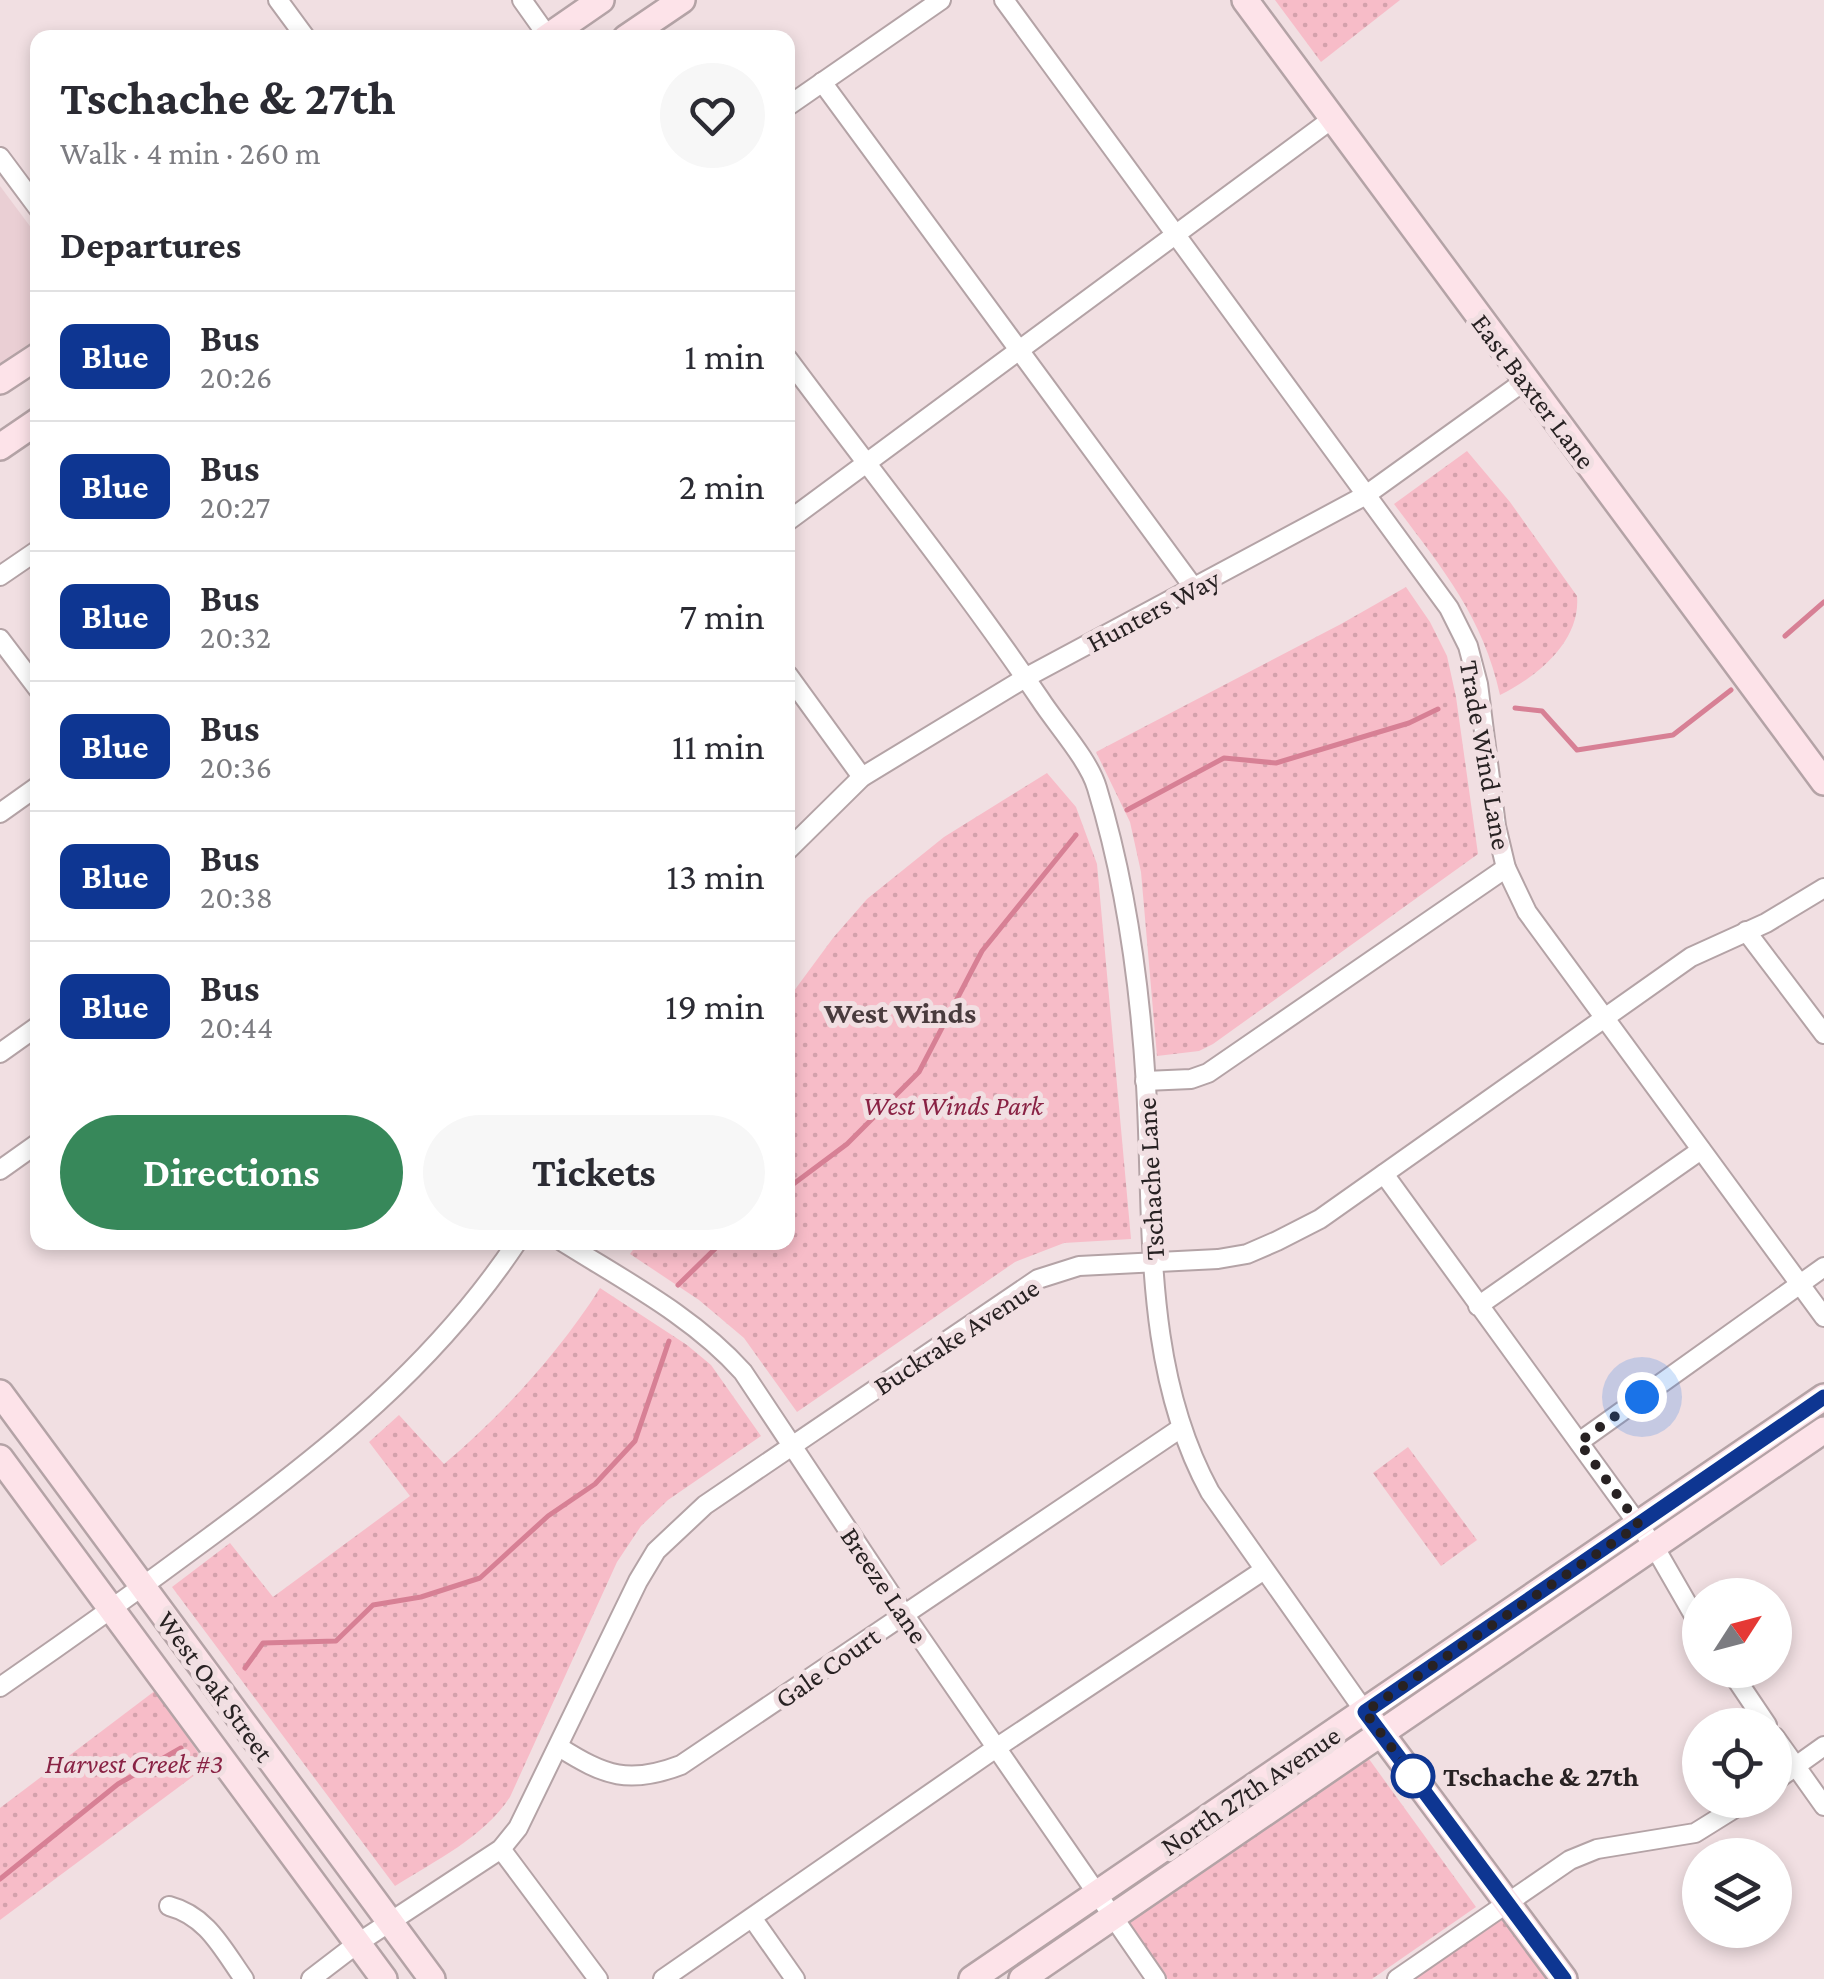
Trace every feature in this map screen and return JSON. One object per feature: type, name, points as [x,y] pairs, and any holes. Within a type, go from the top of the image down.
[{"type":"main road","points":[[558,30],[601,0]]},
{"type":"main road","points":[[638,30],[682,0]]},
{"type":"main road","name":"East Baxter Lane","points":[[1245,0],[1824,782]]},
{"type":"main road","points":[[0,381],[30,361]]},
{"type":"main road","points":[[0,447],[30,427]]},
{"type":"main road","name":"West Oak Street","points":[[0,1393],[432,1979]]},
{"type":"main road","name":"North 27th Avenue","points":[[1646,1536],[1824,1397]]},
{"type":"main road","name":"North 27th Avenue","points":[[972,1979],[1096,1895],[1373,1722],[1646,1536],[1824,1430]]},
{"type":"main road","name":"West Oak Street","points":[[0,1458],[384,1979]]},
{"type":"main road","name":"North 27th Avenue","points":[[1022,1979],[1112,1917],[1373,1722]]},
{"type":"main road","name":"Tschache Lane","points":[[1373,1722],[1564,1979]]},
{"type":"street","points":[[278,0],[300,30]]},
{"type":"street","points":[[522,0],[543,30]]},
{"type":"street","points":[[795,101],[941,0]]},
{"type":"street","name":"Trade Wind Lane","points":[[1004,0],[1448,608],[1468,646],[1478,684],[1496,826],[1506,868],[1527,912],[1824,1318]]},
{"type":"street","points":[[822,82],[1194,588]]},
{"type":"street","points":[[795,516],[1332,120]]},
{"type":"street","points":[[0,157],[30,197]]},
{"type":"street","name":"Tschache Lane","points":[[795,368],[1025,678],[1096,782],[1122,881],[1146,1081],[1154,1264],[1166,1368],[1181,1428],[1210,1492],[1373,1722]]},
{"type":"street","name":"Hunters Way","points":[[795,843],[862,777],[1025,678],[1366,495],[1526,380]]},
{"type":"street","points":[[0,576],[30,555]]},
{"type":"street","points":[[0,639],[30,679]]},
{"type":"street","points":[[795,685],[862,777]]},
{"type":"street","points":[[0,812],[30,791]]},
{"type":"street","points":[[1146,1081],[1191,1079],[1208,1073],[1506,868]]},
{"type":"street","name":"Buckrake Avenue","points":[[311,1979],[501,1848],[518,1828],[638,1580],[656,1551],[706,1505],[1038,1279],[1080,1266],[1154,1264],[1246,1254],[1320,1220],[1691,957],[1798,906],[1824,888]]},
{"type":"street","points":[[1746,931],[1824,1034]]},
{"type":"street","points":[[0,1053],[30,1032]]},
{"type":"street","points":[[0,1170],[30,1148]]},
{"type":"street","points":[[1478,1306],[1701,1150]]},
{"type":"street","points":[[1384,1174],[1646,1536],[1682,1596]]},
{"type":"street","points":[[0,1687],[290,1478],[355,1424],[436,1348],[487,1288],[511,1250]]},
{"type":"street","name":"Breeze Lane","points":[[575,1250],[718,1344],[742,1372],[1156,1979]]},
{"type":"street","points":[[1579,1442],[1824,1267]]},
{"type":"street","name":"Gale Court","points":[[559,1747],[597,1771],[616,1776],[659,1773],[703,1753],[1181,1428]]},
{"type":"street","points":[[664,1979],[996,1748],[1264,1570]]},
{"type":"street","points":[[1792,1769],[1824,1746]]},
{"type":"street","points":[[1792,1762],[1824,1806]]},
{"type":"street","points":[[1397,1979],[1570,1860],[1597,1849],[1694,1833],[1719,1818]]},
{"type":"street","points":[[501,1848],[598,1979]]},
{"type":"street","points":[[169,1906],[188,1911],[207,1926],[244,1979]]},
{"type":"street","points":[[753,1918],[795,1979]]},
{"type":"shaded area","points":[[0,186],[30,226],[30,347],[0,368]]},
{"type":"green space","points":[[1275,0],[1400,0],[1321,62]]},
{"type":"green space","points":[[1467,451],[1510,502],[1577,596],[1572,628],[1554,656],[1500,695],[1471,616],[1444,571],[1394,504]]},
{"type":"green space","points":[[1406,587],[1447,656],[1478,854],[1213,1044],[1199,1051],[1157,1056],[1141,872],[1130,822],[1096,752]]},
{"type":"green space","name":"West Winds Park","points":[[1047,773],[1076,807],[1097,864],[1131,1239],[1064,1243],[1015,1262],[797,1412],[744,1338],[699,1300],[630,1254],[633,1250],[795,1250],[795,990],[867,899],[944,837]]},
{"type":"green space","points":[[600,1288],[711,1365],[761,1436],[668,1500],[641,1526],[617,1562],[510,1797],[473,1836],[395,1886],[172,1587],[230,1543],[273,1597],[410,1496],[369,1442],[399,1415],[444,1464],[528,1382]]},
{"type":"green space","points":[[1408,1447],[1477,1540],[1441,1566],[1373,1473]]},
{"type":"green space","name":"Harvest Creek #3","points":[[156,1690],[207,1766],[0,1920],[0,1808]]},
{"type":"green space","points":[[1369,1759],[1476,1907],[1372,1979],[1168,1979],[1129,1923]]},
{"type":"green space","points":[[1508,1911],[1557,1979],[1409,1979]]},
{"type":"waterway","points":[[1785,636],[1824,602]]},
{"type":"waterway","points":[[1515,708],[1542,711],[1577,750],[1673,735],[1731,690]]},
{"type":"waterway","points":[[1127,810],[1224,758],[1276,763],[1409,723],[1438,709]]},
{"type":"waterway","points":[[795,1183],[847,1144],[919,1072],[982,951],[1076,835]]},
{"type":"waterway","points":[[678,1285],[714,1250]]},
{"type":"waterway","points":[[245,1668],[263,1643],[336,1641],[373,1605],[421,1597],[480,1578],[548,1516],[595,1484],[635,1441],[669,1341]]},
{"type":"waterway","points":[[0,1879],[118,1784],[181,1748]]},
{"type":"bus line","name":"Blue","points":[[1564,1979],[1365,1712],[1824,1397]]},
{"type":"place","name":"Tschache & 27th","points":[[1413,1776]]},
{"type":"district","name":"West Winds","points":[[900,1013]]},
{"type":"route","points":[[1413,1776],[1365,1712],[1639,1525],[1579,1442],[1642,1397]]}]
